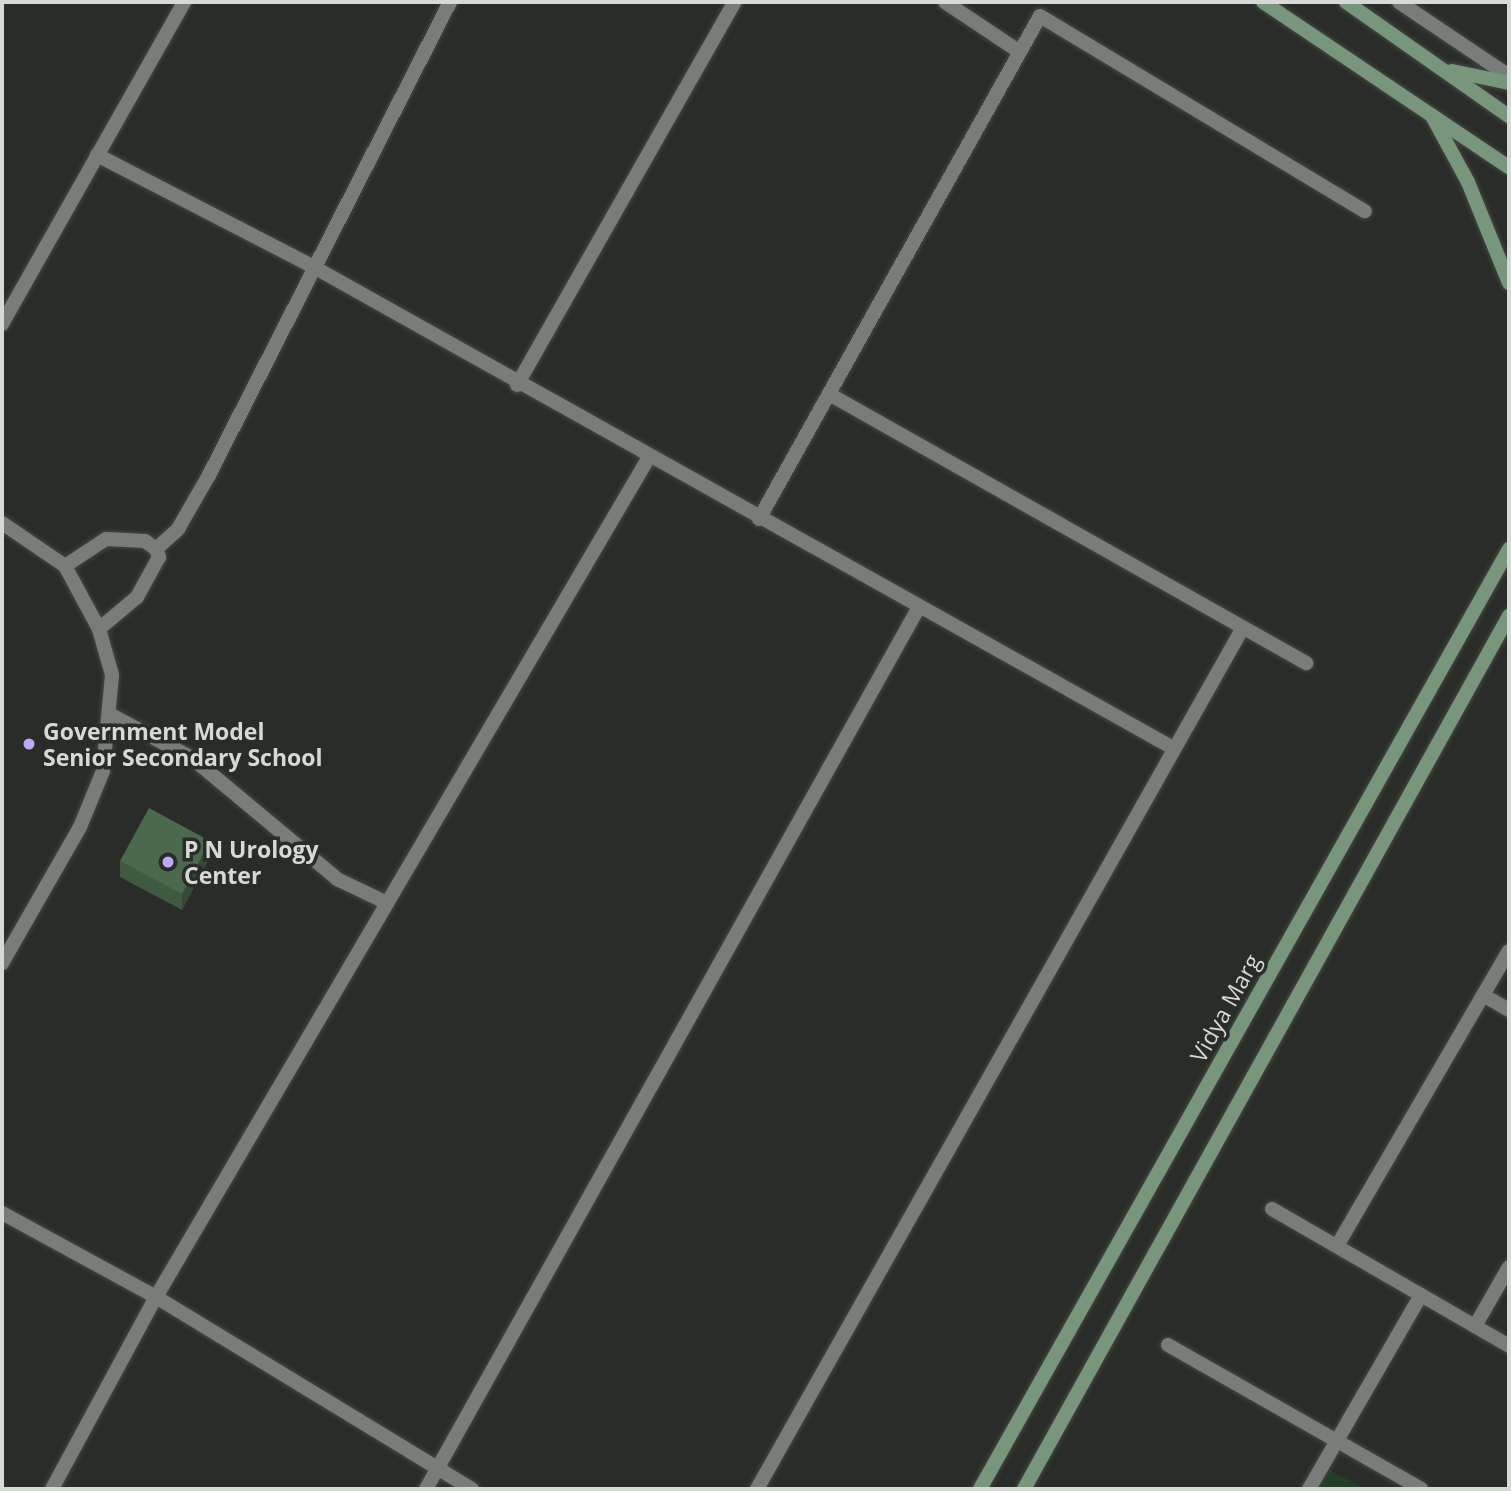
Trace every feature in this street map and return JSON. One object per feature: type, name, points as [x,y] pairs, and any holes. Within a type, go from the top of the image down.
[{"type":"main road","points":[[1263,2],[1509,167]]},
{"type":"main road","points":[[1346,2],[1447,70],[1509,116]]},
{"type":"main road","points":[[1447,70],[1509,83]]},
{"type":"main road","points":[[1431,114],[1468,182],[1509,283]]},
{"type":"main road","points":[[1501,567],[1509,543]]},
{"type":"main road","name":"Vidya Marg","points":[[980,1489],[1509,549]]},
{"type":"main road","points":[[1024,1489],[1509,616]]},
{"type":"street","points":[[2,324],[184,2]]},
{"type":"street","points":[[99,629],[137,597],[155,567],[156,549],[197,498],[312,266],[450,2]]},
{"type":"street","points":[[517,384],[735,2]]},
{"type":"street","points":[[945,2],[1020,52]]},
{"type":"street","points":[[1399,2],[1509,76]]},
{"type":"street","points":[[759,519],[1040,16],[1365,211]]},
{"type":"street","points":[[97,155],[312,266],[517,384],[1173,748]]},
{"type":"street","points":[[829,394],[1241,631],[1306,663]]},
{"type":"street","points":[[52,1489],[156,1297],[649,457]]},
{"type":"street","points":[[2,523],[65,566],[99,629],[112,675],[111,715],[103,771],[80,827],[2,963]]},
{"type":"street","points":[[65,566],[106,539],[145,541],[156,549]]},
{"type":"street","points":[[426,1489],[919,607]]},
{"type":"street","points":[[757,1489],[1241,631]]},
{"type":"street","points":[[111,715],[192,758],[337,878],[387,903]]},
{"type":"street","points":[[1337,1246],[1509,951]]},
{"type":"street","points":[[1483,995],[1509,1010]]},
{"type":"street","points":[[1272,1209],[1509,1346]]},
{"type":"street","points":[[2,1213],[156,1297],[472,1489]]},
{"type":"street","points":[[1475,1326],[1509,1267]]},
{"type":"street","points":[[1309,1489],[1420,1295]]},
{"type":"street","points":[[1168,1345],[1421,1489]]},
{"type":"green space","points":[[1328,1469],[1365,1489],[1317,1489]]},
{"type":"building","points":[[149,808],[210,841],[182,894],[120,861]]},
{"type":"place","name":"Government Model Senior Secondary School","points":[[29,744]]},
{"type":"place","name":"P N Urology Center","points":[[168,862]]}]
